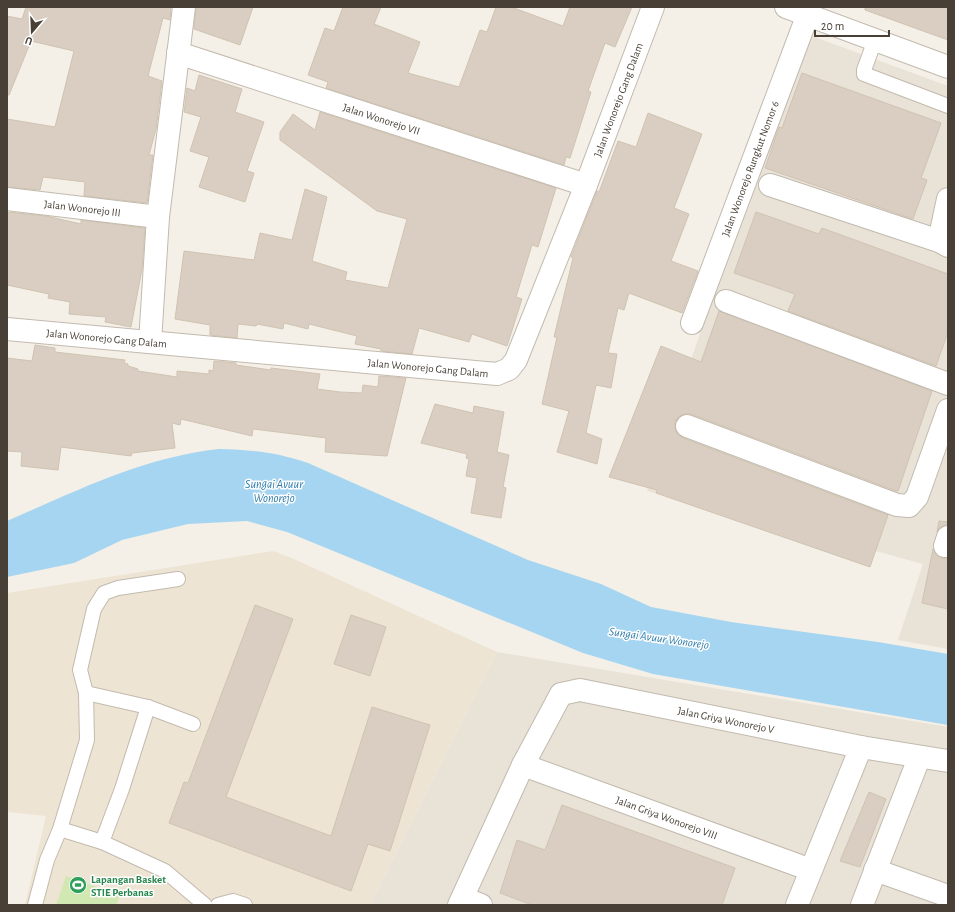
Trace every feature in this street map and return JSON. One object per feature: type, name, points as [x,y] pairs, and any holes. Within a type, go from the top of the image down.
[{"type":"street","points":[[150,342],[158,216],[184,7]]},
{"type":"street","name":"Jalan Wonorejo Gang Dalam","points":[[7,329],[497,374],[509,369],[516,360],[586,185],[653,7]]},
{"type":"street","points":[[786,7],[948,67]]},
{"type":"street","name":"Jalan Wonorejo Rungkut Nomor 6","points":[[692,322],[808,14]]},
{"type":"street","name":"Jalan Wonorejo VII","points":[[178,53],[586,185]]},
{"type":"street","points":[[770,185],[943,244],[948,199]]},
{"type":"street","name":"Jalan Wonorejo III","points":[[7,199],[158,216]]},
{"type":"street","points":[[726,301],[948,384]]},
{"type":"street","points":[[687,426],[897,505],[909,506],[917,497],[948,410]]},
{"type":"street","name":"Jalan Griya Wonorejo V","points":[[523,765],[561,694],[580,690],[861,747],[919,758],[948,761]]},
{"type":"street","points":[[797,905],[861,747]]},
{"type":"street","points":[[862,905],[919,758]]},
{"type":"street","points":[[467,903],[523,765]]},
{"type":"street","name":"Jalan Griya Wonorejo VIII","points":[[523,765],[811,870]]},
{"type":"street","points":[[875,870],[948,896]]},
{"type":"lane","points":[[875,40],[864,70],[864,74],[948,106]]},
{"type":"lane","points":[[35,905],[47,860],[60,829],[87,740],[86,693],[80,670],[94,609],[104,593],[118,588],[178,579]]},
{"type":"lane","points":[[86,693],[148,707],[193,724]]},
{"type":"lane","points":[[102,842],[148,707]]},
{"type":"lane","points":[[60,829],[102,842],[165,871],[205,905]]},
{"type":"lane","points":[[218,905],[233,901],[245,905]]},
{"type":"shaded area","points":[[801,32],[948,86],[948,649],[898,640],[923,564],[759,519],[647,491]]},
{"type":"shaded area","points":[[273,551],[294,559],[497,652],[370,905],[25,905],[46,816],[7,812],[7,593]]},
{"type":"shaded area","points":[[497,652],[948,727],[948,905],[370,905]]},
{"type":"green space","name":"Lapangan Basket STIE Perbanas","points":[[66,876],[120,895],[116,905],[56,905]]},
{"type":"water","name":"Sungai Avuur Wonorejo","points":[[219,449],[264,452],[285,456],[308,463],[528,560],[601,584],[651,607],[731,622],[878,642],[948,654],[948,725],[653,674],[583,653],[287,532],[247,521],[188,524],[122,540],[74,563],[7,577],[7,521],[85,487],[137,467],[191,453]]},
{"type":"building","points":[[26,7],[171,7],[170,20],[163,18],[148,76],[162,81],[156,129],[149,155],[153,155],[147,203],[84,196],[85,182],[43,177],[40,190],[7,187],[7,119],[55,127],[74,51],[31,41],[9,95],[7,95],[7,16],[22,19]]},
{"type":"building","points":[[196,7],[253,7],[240,45],[194,29]]},
{"type":"building","points":[[343,7],[381,7],[374,24],[420,42],[408,73],[459,87],[480,30],[487,32],[496,7],[511,7],[563,26],[570,7],[632,7],[615,47],[605,43],[588,91],[591,92],[570,158],[566,157],[564,165],[326,88],[328,82],[308,75],[325,28],[334,31]]},
{"type":"building","points":[[865,7],[948,7],[948,40],[865,10]]},
{"type":"building","points":[[802,73],[941,123],[921,178],[927,180],[913,219],[765,168],[779,127],[782,128]]},
{"type":"building","points":[[199,75],[242,89],[235,112],[264,122],[247,171],[254,173],[245,202],[199,187],[209,157],[190,151],[201,117],[184,112],[187,88],[195,91]]},
{"type":"building","points":[[320,112],[556,188],[538,247],[532,245],[516,297],[522,299],[507,346],[472,334],[469,342],[419,328],[412,354],[381,351],[381,349],[355,344],[357,336],[309,324],[308,329],[284,323],[283,329],[257,324],[256,326],[238,324],[237,338],[210,335],[210,325],[175,319],[184,251],[254,260],[260,233],[292,240],[305,189],[327,197],[312,261],[347,272],[345,280],[388,288],[407,219],[377,211],[280,140],[280,132],[293,114],[315,130]]},
{"type":"building","points":[[648,113],[702,134],[674,208],[689,214],[671,261],[698,271],[682,313],[629,293],[624,310],[618,308],[608,353],[617,354],[611,388],[596,385],[586,433],[602,439],[597,464],[557,452],[569,411],[542,404],[557,337],[554,337],[573,258],[571,257],[597,191],[599,192],[618,141],[636,147]]},
{"type":"building","points":[[7,212],[46,216],[81,224],[81,220],[145,228],[142,269],[131,327],[105,322],[106,317],[69,314],[70,302],[48,298],[49,294],[7,285]]},
{"type":"building","points":[[756,212],[819,234],[822,228],[948,274],[948,332],[936,366],[788,311],[795,294],[734,273]]},
{"type":"building","points":[[719,311],[932,391],[898,491],[691,414],[679,416],[675,422],[677,434],[683,438],[888,515],[870,567],[656,493],[657,490],[609,477],[661,346],[701,362]]},
{"type":"building","points":[[35,345],[55,348],[55,352],[125,360],[124,363],[138,369],[138,371],[177,377],[177,371],[209,374],[209,370],[213,371],[214,361],[236,363],[236,365],[271,370],[271,368],[320,374],[317,389],[340,392],[362,393],[363,385],[378,387],[379,376],[406,378],[387,456],[325,452],[326,438],[253,429],[252,436],[181,419],[180,425],[172,423],[175,448],[132,453],[131,456],[61,447],[58,470],[21,466],[22,452],[7,451],[7,358],[32,361]]},
{"type":"building","points":[[435,404],[473,413],[474,406],[504,412],[497,452],[509,455],[503,487],[506,488],[501,518],[471,513],[477,478],[466,476],[469,459],[466,458],[467,454],[421,443]]},
{"type":"building","points":[[939,521],[948,522],[948,525],[940,527],[937,532]]},
{"type":"building","points":[[933,549],[936,555],[941,558],[948,558],[948,609],[922,603]]},
{"type":"building","points":[[255,605],[293,619],[226,797],[331,836],[372,707],[430,725],[390,851],[368,844],[351,891],[169,823],[184,782],[188,783]]},
{"type":"building","points":[[351,615],[386,627],[370,676],[334,664]]},
{"type":"building","points":[[869,792],[886,799],[860,867],[840,861]]},
{"type":"building","points":[[562,805],[735,868],[722,905],[532,905],[500,893],[517,840],[545,850]]},
{"type":"place","name":"Lapangan Basket STIE Perbanas","points":[[78,885]]}]
